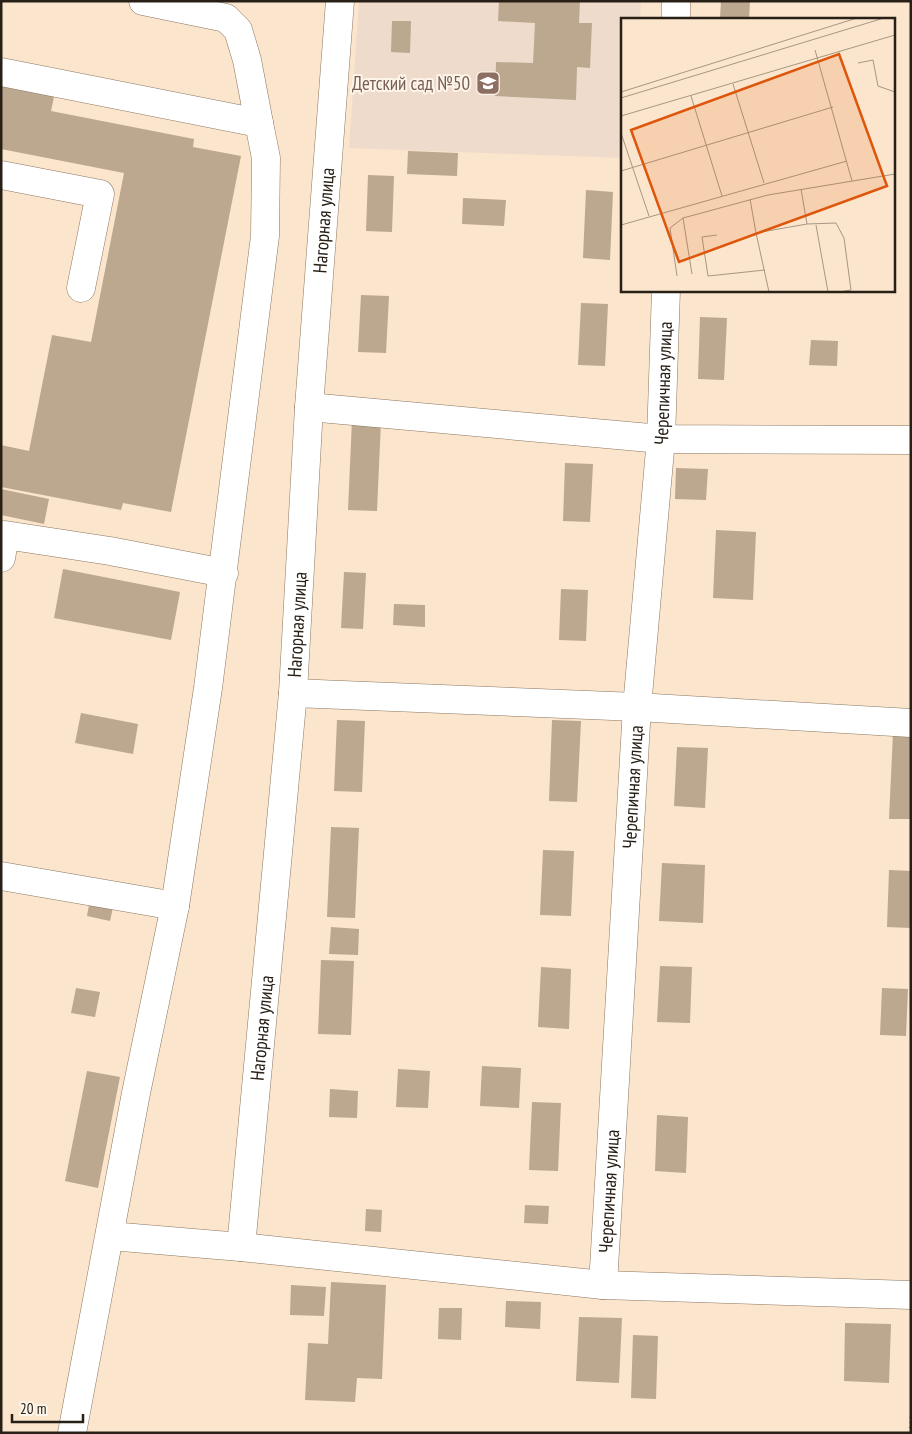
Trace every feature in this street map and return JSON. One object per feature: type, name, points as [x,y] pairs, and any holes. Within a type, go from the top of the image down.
[{"type":"street","points":[[72,1433],[136,1093],[175,906],[224,573],[265,236],[266,158],[247,60],[238,30],[226,18],[143,1]]},
{"type":"street","name":"Нагорная улица","points":[[241,1247],[293,693],[309,407],[340,1]]},
{"type":"street","points":[[676,1],[676,18]]},
{"type":"street","points":[[1,72],[259,123]]},
{"type":"street","points":[[1,175],[100,194],[81,288]]},
{"type":"street","name":"Черепичная улица","points":[[603,1285],[637,706],[661,439],[666,291]]},
{"type":"street","points":[[309,407],[661,439],[911,440]]},
{"type":"street","points":[[3,542],[110,551],[224,573]]},
{"type":"street","points":[[293,693],[637,706],[911,723]]},
{"type":"street","points":[[1,876],[175,906]]},
{"type":"street","points":[[110,1236],[241,1247],[603,1285],[911,1295]]},
{"type":"path","points":[[910,1433],[911,1416]]},
{"type":"shaded area","name":"Детский сад №50","points":[[359,1],[641,1],[640,18],[621,18],[621,158],[349,148]]},
{"type":"building","points":[[499,1],[580,1],[579,23],[592,23],[590,68],[577,67],[576,100],[495,96],[496,62],[533,63],[535,23],[498,21]]},
{"type":"building","points":[[721,1],[750,1],[749,18],[720,18]]},
{"type":"building","points":[[392,21],[411,21],[410,53],[391,52]]},
{"type":"building","points":[[1,81],[55,92],[51,111],[194,139],[193,147],[241,156],[171,512],[123,503],[121,510],[1,487],[1,445],[29,451],[52,335],[91,342],[124,173],[1,149]]},
{"type":"building","points":[[408,151],[458,153],[457,176],[407,174]]},
{"type":"building","points":[[368,175],[394,176],[392,232],[366,231]]},
{"type":"building","points":[[586,190],[613,192],[610,260],[583,258]]},
{"type":"building","points":[[463,198],[506,200],[504,226],[462,224]]},
{"type":"building","points":[[361,295],[389,296],[386,353],[358,352]]},
{"type":"building","points":[[581,303],[608,304],[605,366],[578,365]]},
{"type":"building","points":[[700,317],[727,318],[724,380],[698,379]]},
{"type":"building","points":[[811,340],[838,341],[837,366],[809,365]]},
{"type":"building","points":[[352,420],[381,421],[377,511],[348,510]]},
{"type":"building","points":[[565,463],[593,464],[590,522],[563,521]]},
{"type":"building","points":[[676,468],[708,469],[706,500],[675,499]]},
{"type":"building","points":[[1,489],[49,499],[44,524],[1,515]]},
{"type":"building","points":[[716,530],[756,532],[753,600],[713,598]]},
{"type":"building","points":[[63,569],[180,592],[171,640],[54,618]]},
{"type":"building","points":[[344,572],[366,573],[363,629],[341,628]]},
{"type":"building","points":[[561,589],[588,590],[586,641],[559,640]]},
{"type":"building","points":[[394,604],[425,605],[425,627],[393,625]]},
{"type":"building","points":[[81,713],[138,724],[133,754],[75,743]]},
{"type":"building","points":[[337,720],[365,721],[362,792],[334,791]]},
{"type":"building","points":[[552,720],[581,721],[577,802],[549,801]]},
{"type":"building","points":[[893,733],[911,734],[911,819],[889,819]]},
{"type":"building","points":[[677,747],[708,748],[705,808],[674,806]]},
{"type":"building","points":[[331,827],[359,828],[355,918],[327,917]]},
{"type":"building","points":[[543,850],[574,851],[571,916],[540,915]]},
{"type":"building","points":[[662,863],[705,865],[703,923],[659,921]]},
{"type":"building","points":[[889,870],[911,871],[911,928],[887,927]]},
{"type":"building","points":[[90,899],[114,903],[110,921],[87,916]]},
{"type":"building","points":[[331,927],[359,929],[358,955],[329,954]]},
{"type":"building","points":[[321,960],[354,961],[351,1035],[318,1034]]},
{"type":"building","points":[[660,966],[692,967],[690,1023],[657,1022]]},
{"type":"building","points":[[541,967],[571,969],[569,1029],[538,1027]]},
{"type":"building","points":[[76,988],[100,992],[95,1017],[71,1013]]},
{"type":"building","points":[[882,988],[908,989],[906,1036],[880,1035]]},
{"type":"building","points":[[482,1066],[521,1068],[519,1108],[480,1106]]},
{"type":"building","points":[[398,1069],[430,1071],[428,1108],[396,1107]]},
{"type":"building","points":[[87,1071],[120,1077],[98,1188],[65,1181]]},
{"type":"building","points":[[330,1089],[358,1091],[357,1118],[329,1117]]},
{"type":"building","points":[[532,1102],[561,1103],[558,1171],[529,1170]]},
{"type":"building","points":[[657,1115],[688,1117],[686,1173],[655,1171]]},
{"type":"building","points":[[525,1205],[549,1206],[548,1224],[524,1223]]},
{"type":"building","points":[[366,1209],[382,1210],[381,1232],[365,1231]]},
{"type":"building","points":[[331,1282],[386,1285],[382,1379],[357,1378],[355,1402],[305,1400],[308,1343],[328,1344]]},
{"type":"building","points":[[291,1285],[326,1287],[324,1316],[290,1315]]},
{"type":"building","points":[[506,1301],[541,1302],[540,1329],[505,1327]]},
{"type":"building","points":[[439,1308],[462,1308],[461,1340],[438,1339]]},
{"type":"building","points":[[579,1317],[622,1318],[619,1383],[576,1381]]},
{"type":"building","points":[[845,1323],[891,1324],[889,1383],[844,1381]]},
{"type":"building","points":[[633,1335],[658,1336],[656,1399],[631,1398]]},
{"type":"place","name":"Детский сад №50","points":[[488,83]]}]
